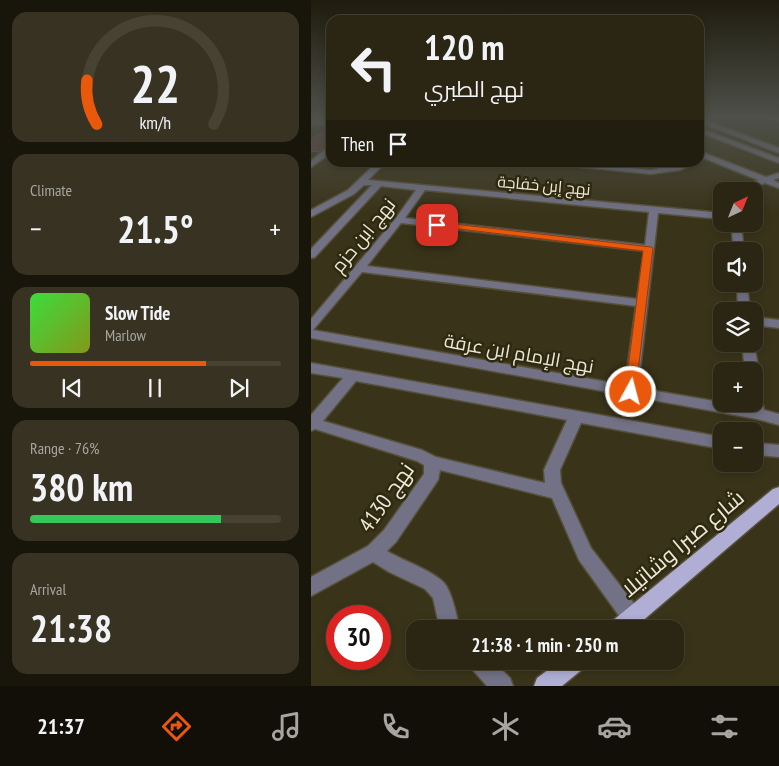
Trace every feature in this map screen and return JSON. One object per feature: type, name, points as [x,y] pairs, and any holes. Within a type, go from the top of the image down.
[{"type":"main road","name":"شارع صبرا وشاتيلا","points":[[628,620],[779,494]]},
{"type":"main road","points":[[545,686],[565,670]]},
{"type":"street","points":[[751,150],[779,161]]},
{"type":"street","points":[[311,165],[326,153]]},
{"type":"street","points":[[704,156],[779,186]]},
{"type":"street","points":[[704,159],[708,158]]},
{"type":"street","points":[[311,214],[345,196],[363,182],[376,167]]},
{"type":"street","points":[[594,167],[651,172],[680,167]]},
{"type":"street","points":[[760,182],[779,175]]},
{"type":"street","name":"نهج إبن خفاجة","points":[[363,182],[713,215]]},
{"type":"street","points":[[311,255],[379,183]]},
{"type":"street","name":"نهج ابن حزم","points":[[311,327],[399,220],[422,188]]},
{"type":"street","points":[[631,392],[654,210]]},
{"type":"street","points":[[399,220],[648,248]]},
{"type":"street","points":[[359,268],[642,304]]},
{"type":"street","points":[[763,322],[779,324]]},
{"type":"street","name":"نهج الإمام ابن عرفة","points":[[311,334],[757,414],[779,420]]},
{"type":"street","points":[[311,368],[713,441]]},
{"type":"street","points":[[312,424],[353,375]]},
{"type":"street","points":[[577,416],[552,470],[553,483],[585,554],[632,617]]},
{"type":"street","name":"نهج 4130","points":[[311,587],[374,552],[389,536],[432,475],[433,462],[422,456],[312,424]]},
{"type":"street","points":[[763,450],[779,451]]},
{"type":"street","points":[[433,462],[558,493]]},
{"type":"street","points":[[374,552],[395,566],[432,583],[440,592],[448,620]]},
{"type":"street","points":[[487,670],[502,686]]},
{"type":"route","points":[[437,225],[648,248],[631,392]]}]
